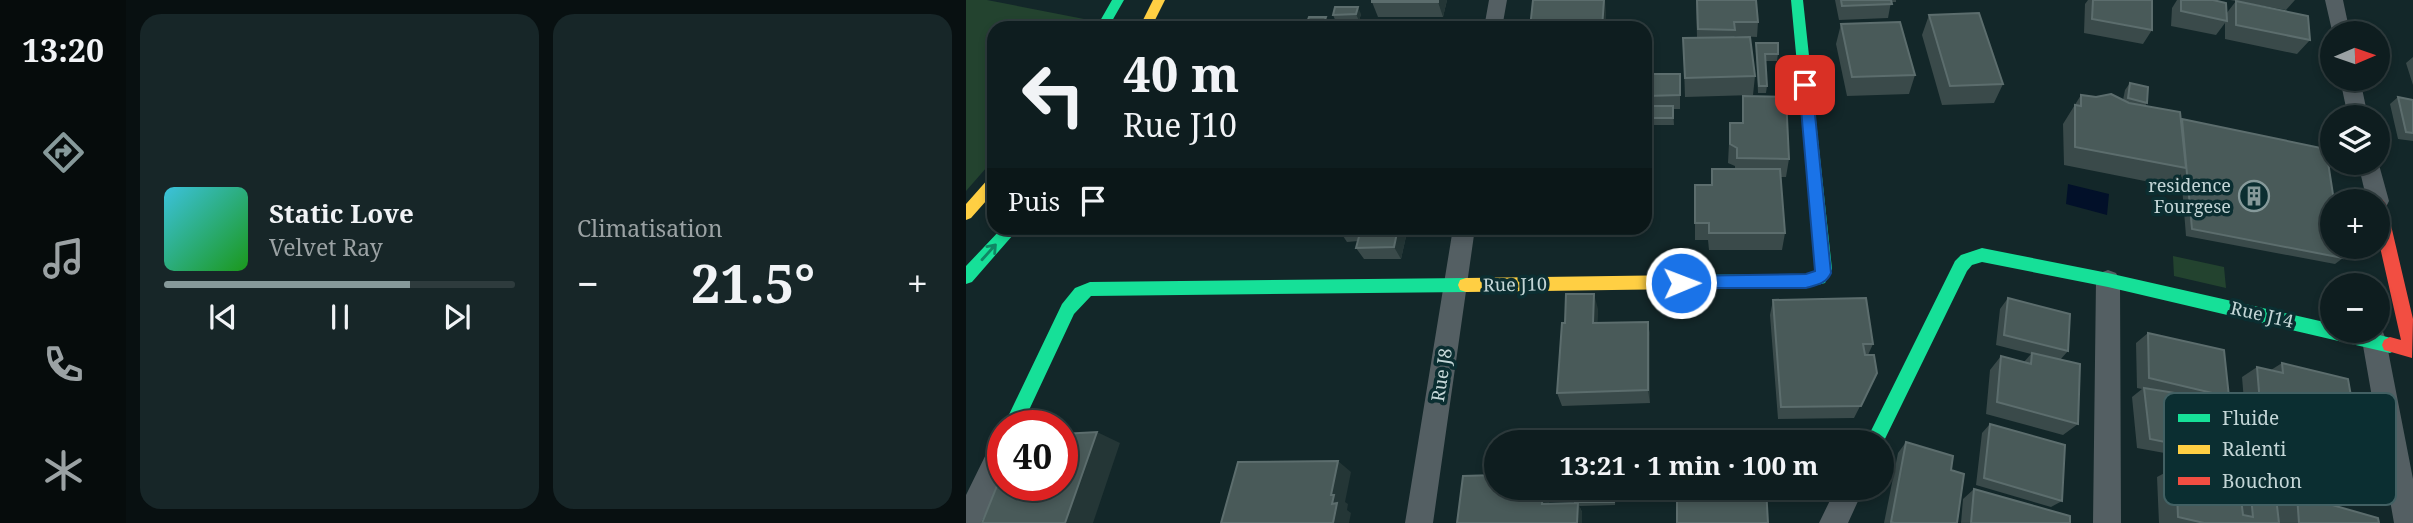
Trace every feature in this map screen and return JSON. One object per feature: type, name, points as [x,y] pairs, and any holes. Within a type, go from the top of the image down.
[{"type":"main road","points":[[1106,21],[1118,0]]},
{"type":"main road","points":[[1148,21],[1158,0]]},
{"type":"main road","name":"Rue J10","points":[[1020,410],[1068,309],[1081,293],[1090,289],[1806,281],[1819,278],[1825,269],[1797,0]]},
{"type":"main road","points":[[966,214],[987,191]]},
{"type":"main road","points":[[966,277],[1005,235]]},
{"type":"main road","name":"Rue J14","points":[[1880,430],[1961,266],[1967,260],[1990,255],[2320,328]]},
{"type":"main road","name":"Rue J14","points":[[2385,343],[2412,350],[2390,255]]},
{"type":"street","points":[[1494,21],[1497,0]]},
{"type":"street","points":[[2334,0],[2338,21]]},
{"type":"street","name":"Rue J8","points":[[1419,523],[1463,235]]},
{"type":"street","points":[[2107,523],[2108,280]]},
{"type":"street","points":[[2375,343],[2384,393]]},
{"type":"street","points":[[2396,458],[2408,523]]},
{"type":"street","points":[[967,523],[987,481]]},
{"type":"street","points":[[1833,523],[1845,500]]},
{"type":"green space","points":[[966,0],[987,0],[1084,19],[987,21],[987,167],[966,191]]},
{"type":"green space","points":[[2173,256],[2224,267],[2226,288],[2174,276]]},
{"type":"water","points":[[2068,184],[2109,194],[2107,215],[2066,204]]},
{"type":"building","points":[[1438,0],[1438,2],[1372,2]]},
{"type":"building","points":[[1533,0],[1604,0],[1602,21],[1531,21]]},
{"type":"building","points":[[1697,0],[1756,0],[1758,22],[1734,22],[1735,30],[1698,29]]},
{"type":"building","points":[[1841,0],[1891,0],[1892,4],[1842,6]]},
{"type":"building","points":[[2093,0],[2152,0],[2152,30],[2092,19]]},
{"type":"building","points":[[2181,0],[2213,0],[2226,3],[2227,21],[2181,11]]},
{"type":"building","points":[[2236,1],[2308,16],[2310,40],[2236,25]]},
{"type":"building","points":[[1335,7],[1358,7],[1356,14],[1333,15]]},
{"type":"building","points":[[1979,13],[2003,84],[1950,86],[1929,15]]},
{"type":"building","points":[[1309,17],[1326,17],[1325,21],[1308,21]]},
{"type":"building","points":[[1900,22],[1915,75],[1852,77],[1841,24]]},
{"type":"building","points":[[1750,37],[1755,76],[1685,78],[1683,38]]},
{"type":"building","points":[[1756,43],[1778,43],[1778,54],[1765,54],[1767,86],[1759,86]]},
{"type":"building","points":[[1652,74],[1680,74],[1680,95],[1652,96]]},
{"type":"building","points":[[2130,83],[2148,87],[2147,103],[2128,98]]},
{"type":"building","points":[[2111,94],[2129,103],[2180,112],[2186,168],[2075,147],[2075,105],[2081,106],[2081,95],[2096,97]]},
{"type":"building","points":[[1743,96],[1786,97],[1789,159],[1737,158],[1737,148],[1730,144],[1730,123],[1743,123]]},
{"type":"building","points":[[2398,97],[2413,100],[2413,133],[2406,132]]},
{"type":"building","points":[[1652,106],[1673,106],[1673,118],[1653,118]]},
{"type":"building","name":"residence Fourgese","points":[[2182,119],[2320,148],[2320,175],[2330,175],[2332,189],[2320,189],[2320,254],[2192,229]]},
{"type":"building","points":[[1712,169],[1780,169],[1785,233],[1709,233],[1709,223],[1695,223],[1695,185],[1712,185]]},
{"type":"building","points":[[1359,235],[1397,235],[1394,247],[1356,248]]},
{"type":"building","points":[[1566,294],[1594,294],[1593,323],[1648,322],[1648,390],[1557,393]]},
{"type":"building","points":[[1866,298],[1873,344],[1863,344],[1865,355],[1874,355],[1877,373],[1861,406],[1781,407],[1773,300]]},
{"type":"building","points":[[2008,298],[2070,314],[2068,351],[2004,335]]},
{"type":"building","points":[[2148,333],[2224,350],[2229,393],[2212,393],[2149,378]]},
{"type":"building","points":[[2032,353],[2080,364],[2078,424],[1997,402],[2001,356],[2031,364]]},
{"type":"building","points":[[2282,363],[2348,379],[2350,393],[2259,393],[2257,367],[2283,373]]},
{"type":"building","points":[[2144,388],[2175,393],[2164,393],[2164,442],[2150,439]]},
{"type":"building","points":[[1990,424],[2065,445],[2062,501],[1984,478]]},
{"type":"building","points":[[1097,432],[1078,486],[1078,433]]},
{"type":"building","points":[[1906,442],[1953,456],[1951,470],[1964,474],[1957,523],[1891,522]]},
{"type":"building","points":[[1338,461],[1331,495],[1334,495],[1332,504],[1337,503],[1333,523],[1221,523],[1238,462]]},
{"type":"building","points":[[1484,475],[1484,500],[1542,500],[1542,504],[1578,503],[1577,523],[1457,523],[1463,476]]},
{"type":"building","points":[[1974,489],[2070,516],[2070,523],[1971,523]]},
{"type":"building","points":[[1575,500],[1614,500],[1614,502]]},
{"type":"building","points":[[1677,500],[1767,500],[1768,523],[1677,523]]},
{"type":"building","points":[[991,501],[1073,501],[1065,523],[982,523]]},
{"type":"building","points":[[2178,505],[2242,505],[2243,515],[2253,517],[2252,505],[2277,505],[2279,523],[2204,523],[2178,517]]},
{"type":"building","points":[[2298,505],[2332,505],[2378,518],[2379,523],[2299,523]]},
{"type":"traffic: fast","points":[[1106,21],[1118,0]]},
{"type":"traffic: fast","points":[[1683,282],[1806,281],[1819,278],[1824,269],[1797,0]]},
{"type":"traffic: fast","points":[[966,277],[1005,235]]},
{"type":"traffic: fast","points":[[1880,430],[1961,266],[1967,260],[1982,255],[2108,280],[2390,345]]},
{"type":"traffic: fast","points":[[1020,410],[1068,309],[1081,293],[1090,289],[1466,285]]},
{"type":"traffic: slow","points":[[1148,21],[1159,0]]},
{"type":"traffic: slow","points":[[966,214],[987,190]]},
{"type":"traffic: slow","points":[[1466,285],[1683,282]]},
{"type":"traffic: jam","points":[[2390,256],[2412,350],[2390,345]]},
{"type":"place","name":"residence Fourgese","points":[[2254,196]]},
{"type":"route","points":[[1681,283],[1806,281],[1819,278],[1823,273],[1825,269],[1805,85]]}]
